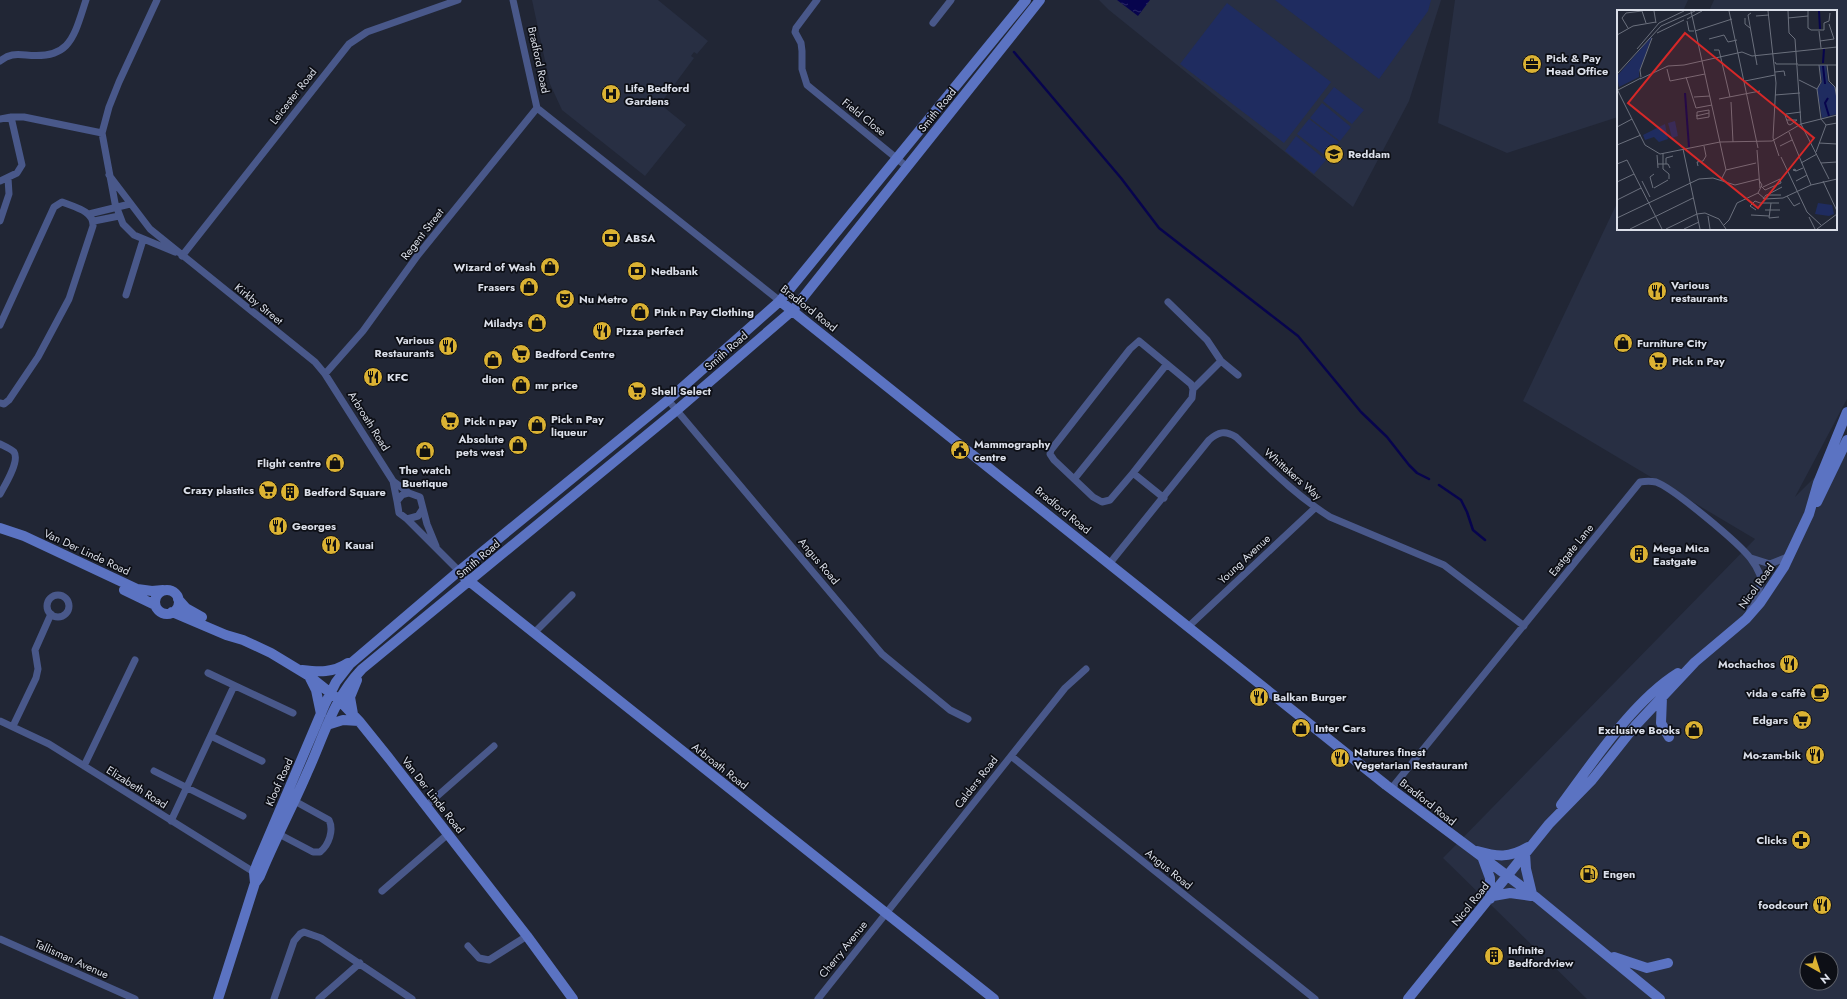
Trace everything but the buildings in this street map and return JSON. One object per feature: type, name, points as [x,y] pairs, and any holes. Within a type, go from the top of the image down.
[{"type":"main road","name":"Smith Road","points":[[334,696],[342,673],[362,653],[459,571],[668,400],[780,301],[1026,0]]},
{"type":"main road","name":"Smith Road","points":[[334,696],[362,669],[677,410],[793,310],[906,166],[1040,0]]},
{"type":"main road","name":"Bradford Road","points":[[780,301],[1392,789],[1535,896],[1660,999]]},
{"type":"main road","name":"Nicol Road","points":[[1408,999],[1491,898],[1549,824],[1576,785],[1627,719],[1655,690],[1695,662],[1746,619],[1770,590],[1790,556],[1804,526],[1812,506],[1818,483],[1847,412]]},
{"type":"main road","name":"Nicol Road","points":[[1812,506],[1820,498],[1847,440]]},
{"type":"main road","name":"Van Der Linde Road","points":[[1,528],[24,536],[137,589],[152,591],[163,590]]},
{"type":"main road","name":"Van Der Linde Road","points":[[1,528],[20,542],[155,605]]},
{"type":"main road","name":"Arbroath Road","points":[[459,571],[469,582],[887,913],[993,999]]},
{"type":"main road","points":[[163,590],[172,591],[178,599],[177,607],[172,612],[162,612],[155,605],[155,597],[163,590]]},
{"type":"main road","name":"Van Der Linde Road","points":[[178,599],[190,611],[228,630],[243,640]]},
{"type":"main road","name":"Van Der Linde Road","points":[[172,612],[226,635],[243,640],[271,653],[309,676],[334,696],[356,718],[448,834],[527,936],[572,999]]},
{"type":"main road","points":[[300,670],[328,672],[335,670],[362,653]]},
{"type":"main road","name":"Nicol Road","points":[[1549,824],[1592,780],[1635,726],[1695,662]]},
{"type":"main road","points":[[327,725],[356,718],[350,697],[362,669]]},
{"type":"main road","points":[[309,676],[316,690],[321,716]]},
{"type":"main road","name":"Kloof Road","points":[[290,799],[321,716],[334,696]]},
{"type":"main road","name":"Kloof Road","points":[[218,999],[256,877],[290,799],[327,725],[334,696]]},
{"type":"main road","points":[[1662,697],[1661,723],[1669,737]]},
{"type":"main road","points":[[1473,850],[1503,857],[1528,850],[1526,869],[1535,896],[1516,893],[1491,898],[1490,878],[1482,857]]},
{"type":"main road","points":[[1606,955],[1647,968],[1668,963]]},
{"type":"street","points":[[0,60],[9,55],[40,57],[50,56],[62,50],[72,38],[86,0]]},
{"type":"street","name":"Kirkby Street","points":[[157,0],[119,82],[109,107],[102,132],[109,175],[119,216],[130,232],[145,240],[180,254]]},
{"type":"street","name":"Leicester Road","points":[[180,254],[349,44],[367,32],[458,0]]},
{"type":"street","name":"Bradford Road","points":[[513,0],[537,108],[780,301]]},
{"type":"street","name":"Field Close","points":[[817,0],[796,28],[795,32],[801,43],[802,69],[807,85],[906,166]]},
{"type":"street","points":[[933,23],[951,0]]},
{"type":"street","name":"Regent Street","points":[[325,374],[363,331],[418,255],[537,108]]},
{"type":"street","points":[[0,181],[17,173],[22,165],[11,117]]},
{"type":"street","points":[[0,119],[24,117],[102,132]]},
{"type":"street","name":"Kirkby Street","points":[[109,175],[150,229],[315,362],[325,374]]},
{"type":"street","points":[[0,220],[9,194],[8,178]]},
{"type":"street","points":[[0,325],[54,207],[62,202],[89,214],[94,221],[93,226],[69,300],[38,356],[10,400],[4,404],[0,403]]},
{"type":"street","points":[[89,214],[130,204]]},
{"type":"street","points":[[94,221],[119,216]]},
{"type":"street","points":[[126,295],[150,229]]},
{"type":"street","points":[[1168,302],[1207,340],[1221,361],[1238,375]]},
{"type":"street","points":[[1139,341],[1190,384],[1193,389],[1192,398],[1110,500],[1102,502],[1093,497],[1075,478],[1051,457],[1051,450],[1130,349],[1139,341]]},
{"type":"street","points":[[1193,389],[1221,361]]},
{"type":"street","points":[[1075,478],[1167,364]]},
{"type":"street","name":"Arbroath Road","points":[[325,374],[393,481],[409,493]]},
{"type":"street","name":"Angus Road","points":[[668,400],[882,654],[950,710],[968,719]]},
{"type":"street","name":"Whittakers Way","points":[[1110,563],[1164,498],[1209,440],[1215,434],[1224,432],[1236,437],[1296,494],[1330,518],[1444,565],[1524,626]]},
{"type":"street","points":[[0,444],[13,451],[16,457],[15,463],[3,483],[0,494]]},
{"type":"street","points":[[1133,473],[1164,498]]},
{"type":"street","name":"Arbroath Road","points":[[393,481],[397,501]]},
{"type":"street","name":"Eastgate Lane","points":[[1392,789],[1640,482],[1654,482],[1662,486],[1717,527],[1751,558],[1758,570],[1760,588],[1746,619]]},
{"type":"street","points":[[409,493],[420,497],[423,506],[422,510],[415,518],[407,519],[399,513],[397,501],[402,495],[409,493]]},
{"type":"street","name":"Young Avenue","points":[[1188,627],[1315,508]]},
{"type":"street","name":"Arbroath Road","points":[[422,510],[436,546]]},
{"type":"street","name":"Arbroath Road","points":[[407,519],[436,546],[459,571]]},
{"type":"street","points":[[1751,558],[1766,564],[1770,564],[1790,556]]},
{"type":"street","points":[[534,633],[572,595]]},
{"type":"street","points":[[13,726],[36,678],[38,669],[36,646],[51,614]]},
{"type":"street","points":[[84,766],[135,660]]},
{"type":"street","name":"Calders Road","points":[[887,913],[1065,688],[1086,669]]},
{"type":"street","points":[[208,673],[293,713]]},
{"type":"street","points":[[171,821],[234,686]]},
{"type":"street","name":"Elizabeth Road","points":[[0,721],[49,744],[256,877]]},
{"type":"street","points":[[211,736],[262,760]]},
{"type":"street","points":[[426,806],[494,746]]},
{"type":"street","name":"Angus Road","points":[[1011,756],[1315,999]]},
{"type":"street","points":[[154,771],[243,816]]},
{"type":"street","points":[[275,832],[313,852],[320,852],[328,842],[332,828],[329,820],[290,799]]},
{"type":"street","points":[[382,891],[448,834]]},
{"type":"street","name":"Cherry Avenue","points":[[818,999],[887,913]]},
{"type":"street","points":[[274,999],[294,941],[304,932],[321,938],[412,999]]},
{"type":"street","points":[[468,946],[479,958],[489,960],[527,936]]},
{"type":"street","name":"Tallisman Avenue","points":[[0,939],[135,999]]},
{"type":"street","points":[[319,999],[360,964]]},
{"type":"shaded area","name":"Life Bedford Gardens","points":[[532,0],[658,0],[708,41],[697,54],[694,52],[691,56],[694,58],[660,104],[686,125],[645,176],[562,110],[550,84]]},
{"type":"shaded area","name":"Reddam","points":[[1099,0],[1441,0],[1409,101],[1353,207],[1109,10]]},
{"type":"shaded area","points":[[1275,0],[1431,0],[1428,11],[1379,79]]},
{"type":"shaded area","name":"Pick & Pay Head Office","points":[[1455,0],[1688,0],[1683,10],[1617,10],[1617,117],[1507,153],[1438,123]]},
{"type":"shaded area","points":[[1714,0],[1847,0],[1847,399],[1795,497],[1847,445],[1847,999],[1587,999],[1443,858],[1755,539],[1523,401],[1617,203],[1617,230],[1837,230],[1837,10],[1709,10]]},
{"type":"shaded area","points":[[1227,3],[1331,82],[1284,143],[1180,64]]},
{"type":"shaded area","points":[[1334,87],[1364,110],[1352,124],[1323,101]]},
{"type":"shaded area","points":[[1322,103],[1351,127],[1340,141],[1310,118]]},
{"type":"shaded area","points":[[1309,119],[1339,142],[1327,157],[1297,134]]},
{"type":"shaded area","points":[[1296,136],[1326,160],[1314,174],[1285,151]]},
{"type":"water","points":[[1117,0],[1150,0],[1138,16]]},
{"type":"waterway","points":[[1014,52],[1121,178],[1159,228],[1298,336],[1361,412],[1387,437],[1409,465],[1417,473],[1429,479]]},
{"type":"waterway","points":[[1439,485],[1461,500],[1473,530],[1485,540]]},
{"type":"place","name":"Pick & Pay Head Office","points":[[1532,64]]},
{"type":"place","name":"Life Bedford Gardens","points":[[611,94]]},
{"type":"place","name":"Reddam","points":[[1334,154]]},
{"type":"place","name":"ABSA","points":[[611,238]]},
{"type":"place","name":"Wizard of Wash","points":[[550,267]]},
{"type":"place","name":"Nedbank","points":[[637,271]]},
{"type":"place","name":"Frasers","points":[[529,287]]},
{"type":"place","name":"Various restaurants","points":[[1657,291]]},
{"type":"place","name":"Nu Metro","points":[[565,299]]},
{"type":"place","name":"Pink n Pay Clothing","points":[[640,312]]},
{"type":"place","name":"Miladys","points":[[537,323]]},
{"type":"place","name":"Pizza perfect","points":[[602,331]]},
{"type":"place","name":"Furniture City","points":[[1623,343]]},
{"type":"place","name":"Various Restaurants","points":[[448,346]]},
{"type":"place","name":"Bedford Centre","points":[[521,354]]},
{"type":"place","name":"dion","points":[[493,360]]},
{"type":"place","name":"Pick n Pay","points":[[1658,361]]},
{"type":"place","name":"KFC","points":[[373,377]]},
{"type":"place","name":"mr price","points":[[521,385]]},
{"type":"place","name":"Shell Select","points":[[637,391]]},
{"type":"place","name":"Pick n pay","points":[[450,421]]},
{"type":"place","name":"Pick n Pay liqueur","points":[[537,425]]},
{"type":"place","name":"Absolute pets west","points":[[518,445]]},
{"type":"place","name":"Mammography centre","points":[[960,450]]},
{"type":"place","name":"The watch Buetique","points":[[425,451]]},
{"type":"place","name":"Flight centre","points":[[335,463]]},
{"type":"place","name":"Crazy plastics","points":[[268,490]]},
{"type":"place","name":"Bedford Square","points":[[290,492]]},
{"type":"place","name":"Georges","points":[[278,526]]},
{"type":"place","name":"Kauai","points":[[331,545]]},
{"type":"place","name":"Mega Mica Eastgate","points":[[1639,554]]},
{"type":"place","name":"Mochachos","points":[[1789,664]]},
{"type":"place","name":"vida e caffè","points":[[1820,693]]},
{"type":"place","name":"Balkan Burger","points":[[1259,697]]},
{"type":"place","name":"Edgars","points":[[1802,720]]},
{"type":"place","name":"Inter Cars","points":[[1301,728]]},
{"type":"place","name":"Exclusive Books","points":[[1694,730]]},
{"type":"place","name":"Mo-zam-bik","points":[[1815,755]]},
{"type":"place","name":"Natures finest Vegetarian Restaurant","points":[[1340,758]]},
{"type":"place","name":"Clicks","points":[[1801,840]]},
{"type":"place","name":"Engen","points":[[1589,874]]},
{"type":"place","name":"foodcourt","points":[[1822,905]]},
{"type":"place","name":"Infinite Bedfordview","points":[[1494,956]]}]
